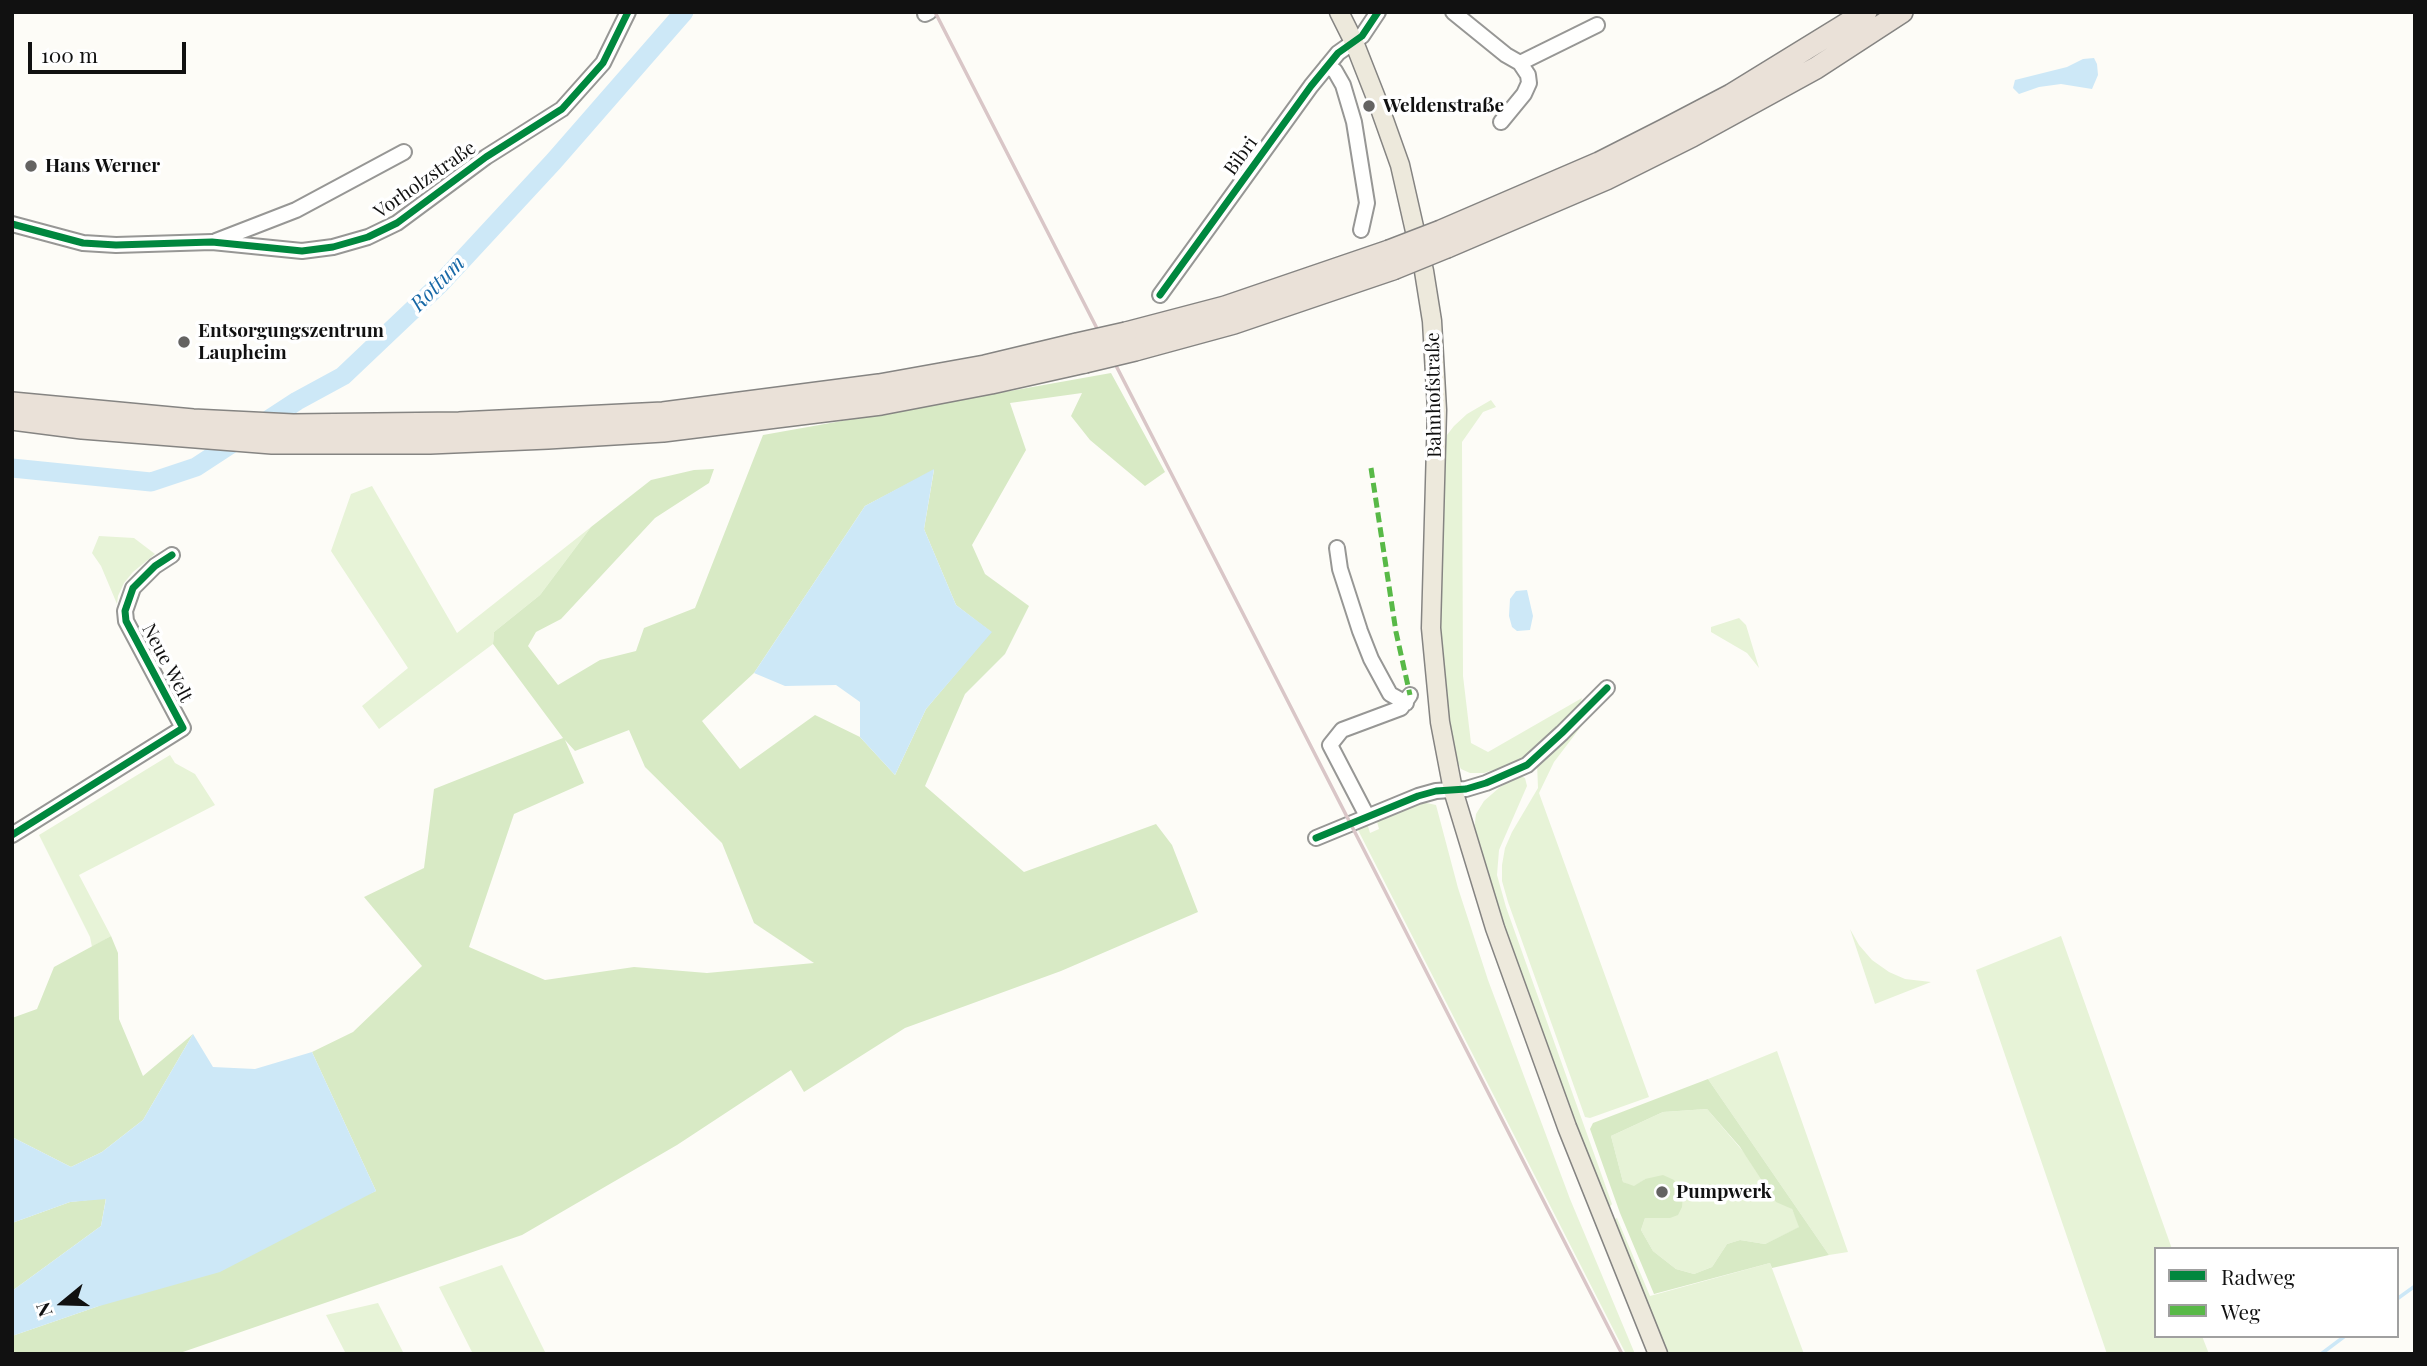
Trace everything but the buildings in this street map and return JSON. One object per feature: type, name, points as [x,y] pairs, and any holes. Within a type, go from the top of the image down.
[{"type":"highway","points":[[12,419],[82,428],[272,443],[460,432],[753,402],[1081,353],[1130,341],[1234,323],[1444,239],[1599,163],[1731,95],[1866,12]]},
{"type":"highway","points":[[1444,239],[1520,218],[1606,179],[1692,136],[1816,68],[1902,12]]},
{"type":"highway","points":[[12,402],[234,422],[429,433]]},
{"type":"main road","name":"Bahnhofstraße","points":[[1339,12],[1386,122],[1400,165],[1424,271],[1432,321],[1437,410],[1431,628],[1440,722],[1454,790],[1494,928],[1567,1127],[1658,1354]]},
{"type":"street","name":"Vorholzstraße","points":[[12,225],[83,243],[116,245],[212,242],[302,251],[333,247],[368,237],[397,223],[486,157],[562,108],[603,63],[628,12]]},
{"type":"street","points":[[1354,42],[1369,28],[1378,12]]},
{"type":"street","points":[[1453,12],[1506,55],[1520,63],[1528,75],[1529,83],[1524,94],[1501,122]]},
{"type":"street","points":[[1520,63],[1597,25]]},
{"type":"street","name":"Bibri","points":[[1160,295],[1327,66],[1338,53],[1354,42]]},
{"type":"street","points":[[1327,66],[1335,71],[1343,85],[1354,122],[1366,194],[1362,230]]},
{"type":"street","name":"Vorholzstraße","points":[[212,242],[296,210],[404,152]]},
{"type":"street","points":[[1337,548],[1348,594],[1371,659],[1390,694],[1408,699],[1394,711],[1342,730],[1330,745],[1367,816]]},
{"type":"street","name":"Neue Welt","points":[[12,835],[183,728],[126,621],[125,611],[133,588],[155,566],[172,555]]},
{"type":"street","points":[[1316,838],[1418,796],[1486,783],[1527,765],[1607,688]]},
{"type":"green space","points":[[1111,373],[1165,472],[1145,486],[1090,440],[1071,416],[1082,393],[1010,403],[1026,450],[972,545],[985,574],[1029,606],[1005,654],[965,694],[925,786],[1024,872],[1156,824],[1172,845],[1198,912],[1061,971],[905,1028],[804,1092],[791,1070],[677,1145],[522,1235],[177,1354],[12,1354],[12,1336],[96,1307],[376,1191],[312,1052],[353,1032],[422,966],[364,897],[424,868],[434,789],[563,738],[493,644],[494,632],[540,595],[591,527],[651,480],[694,470],[714,469],[709,483],[655,518],[561,619],[536,632],[528,646],[558,685],[600,660],[636,651],[644,628],[695,608],[763,435]],"holes":[[[934,470],[924,529],[956,605],[991,632],[926,709],[895,775],[860,737],[815,715],[740,769],[702,721],[754,673],[865,506]],[[629,730],[645,767],[722,843],[754,923],[814,963],[707,973],[634,967],[545,980],[469,947],[514,814],[584,783],[565,740],[575,751]]]},
{"type":"green space","points":[[1491,400],[1496,407],[1483,412],[1462,442],[1463,676],[1471,743],[1488,752],[1582,698],[1578,709],[1543,744],[1520,760],[1484,773],[1470,773],[1461,769],[1455,757],[1447,714],[1442,658],[1439,618],[1445,449],[1447,435],[1454,426],[1467,414]]},
{"type":"green space","points":[[372,486],[457,633],[591,527],[540,595],[494,632],[493,644],[379,729],[362,706],[408,668],[331,551],[351,494]]},
{"type":"green space","points":[[99,536],[134,538],[155,554],[124,583],[117,604],[101,566],[92,553]]},
{"type":"green space","points":[[1739,618],[1746,625],[1759,668],[1747,653],[1711,632],[1711,627]]},
{"type":"green space","points":[[1602,699],[1554,762],[1539,793],[1649,1097],[1590,1118],[1585,1117],[1508,902],[1502,881],[1502,865],[1512,832],[1538,788],[1537,763]]},
{"type":"green space","points":[[170,755],[175,763],[195,774],[215,805],[79,875],[111,936],[92,947],[90,937],[39,835]]},
{"type":"green space","points":[[1519,775],[1525,778],[1527,786],[1499,850],[1497,875],[1612,1204],[1609,1208],[1604,1208],[1591,1176],[1502,920],[1474,830],[1476,814],[1484,801]]},
{"type":"green space","points":[[1422,802],[1436,805],[1458,888],[1488,980],[1570,1199],[1635,1354],[1626,1354],[1358,830],[1359,825],[1367,823],[1370,833],[1379,829],[1376,818]]},
{"type":"green space","points":[[1850,929],[1872,960],[1889,972],[1905,979],[1931,982],[1875,1004]]},
{"type":"green space","points":[[111,936],[118,953],[119,1019],[143,1076],[193,1034],[143,1120],[102,1152],[71,1167],[12,1137],[12,1018],[37,1009],[54,967]]},
{"type":"green space","points":[[2061,936],[2171,1247],[2154,1247],[2154,1338],[2203,1338],[2209,1354],[2107,1354],[1976,970]]},
{"type":"green space","points":[[1777,1051],[1848,1252],[1829,1255],[1708,1079]]},
{"type":"green space","points":[[1708,1079],[1829,1255],[1772,1268],[1770,1263],[1654,1294],[1620,1213],[1590,1129],[1593,1123]],"holes":[[[1707,1109],[1740,1147],[1776,1202],[1792,1209],[1799,1227],[1765,1244],[1740,1240],[1727,1244],[1712,1267],[1694,1274],[1676,1269],[1653,1251],[1641,1230],[1645,1218],[1670,1218],[1678,1215],[1683,1194],[1674,1180],[1663,1175],[1645,1179],[1634,1186],[1623,1182],[1611,1136],[1663,1112]]]},
{"type":"green space","points":[[1707,1109],[1792,1209],[1800,1227],[1765,1244],[1740,1240],[1727,1244],[1712,1267],[1694,1274],[1676,1269],[1653,1251],[1641,1230],[1645,1218],[1657,1218],[1645,1179],[1634,1187],[1623,1182],[1611,1136],[1663,1112]]},
{"type":"green space","points":[[106,1198],[101,1226],[12,1291],[12,1223],[70,1202]]},
{"type":"green space","points":[[1617,1218],[1650,1296],[1770,1263],[1804,1354],[1665,1354],[1612,1220]]},
{"type":"green space","points":[[502,1265],[546,1354],[473,1354],[439,1287]]},
{"type":"green space","points":[[378,1303],[404,1354],[346,1354],[326,1315]]},
{"type":"water","points":[[2094,58],[2098,75],[2092,89],[2061,84],[2039,87],[2019,94],[2013,88],[2015,80]]},
{"type":"water","points":[[934,469],[924,529],[956,605],[992,632],[926,709],[895,775],[860,737],[860,702],[836,685],[785,686],[754,673],[865,506]]},
{"type":"water","points":[[1527,590],[1533,616],[1530,630],[1517,631],[1512,627],[1509,616],[1510,599],[1516,591]]},
{"type":"water","points":[[193,1034],[213,1067],[255,1069],[312,1052],[376,1191],[220,1272],[96,1307],[12,1336],[12,1291],[101,1226],[106,1199],[70,1202],[12,1223],[12,1137],[71,1167],[102,1152],[143,1120]]},
{"type":"waterway","name":"Rottum","points":[[12,468],[151,482],[196,467],[297,401],[343,376],[441,283],[554,161],[684,12]]},
{"type":"waterway","points":[[2399,1298],[2415,1286]]},
{"type":"waterway","points":[[2321,1354],[2342,1338]]},
{"type":"railway","points":[[935,12],[1622,1354]]},
{"type":"marked path","points":[[1371,468],[1396,632],[1410,695]]},
{"type":"cycle path","points":[[12,224],[83,243],[116,245],[212,242],[302,251],[333,247],[368,237],[397,223],[486,157],[562,109],[603,63],[628,12]]},
{"type":"cycle path","points":[[1160,295],[1311,86],[1338,53],[1362,36],[1378,12]]},
{"type":"cycle path","points":[[12,835],[183,728],[126,621],[125,611],[133,588],[155,566],[172,555]]},
{"type":"cycle path","points":[[1316,838],[1418,796],[1436,791],[1466,789],[1527,765],[1607,688]]},
{"type":"place","name":"Weldenstraße","points":[[1369,106]]},
{"type":"place","name":"Hans Werner","points":[[31,166]]},
{"type":"place","name":"Entsorgungszentrum Laupheim","points":[[184,342]]},
{"type":"place","name":"Pumpwerk","points":[[1662,1192]]}]
